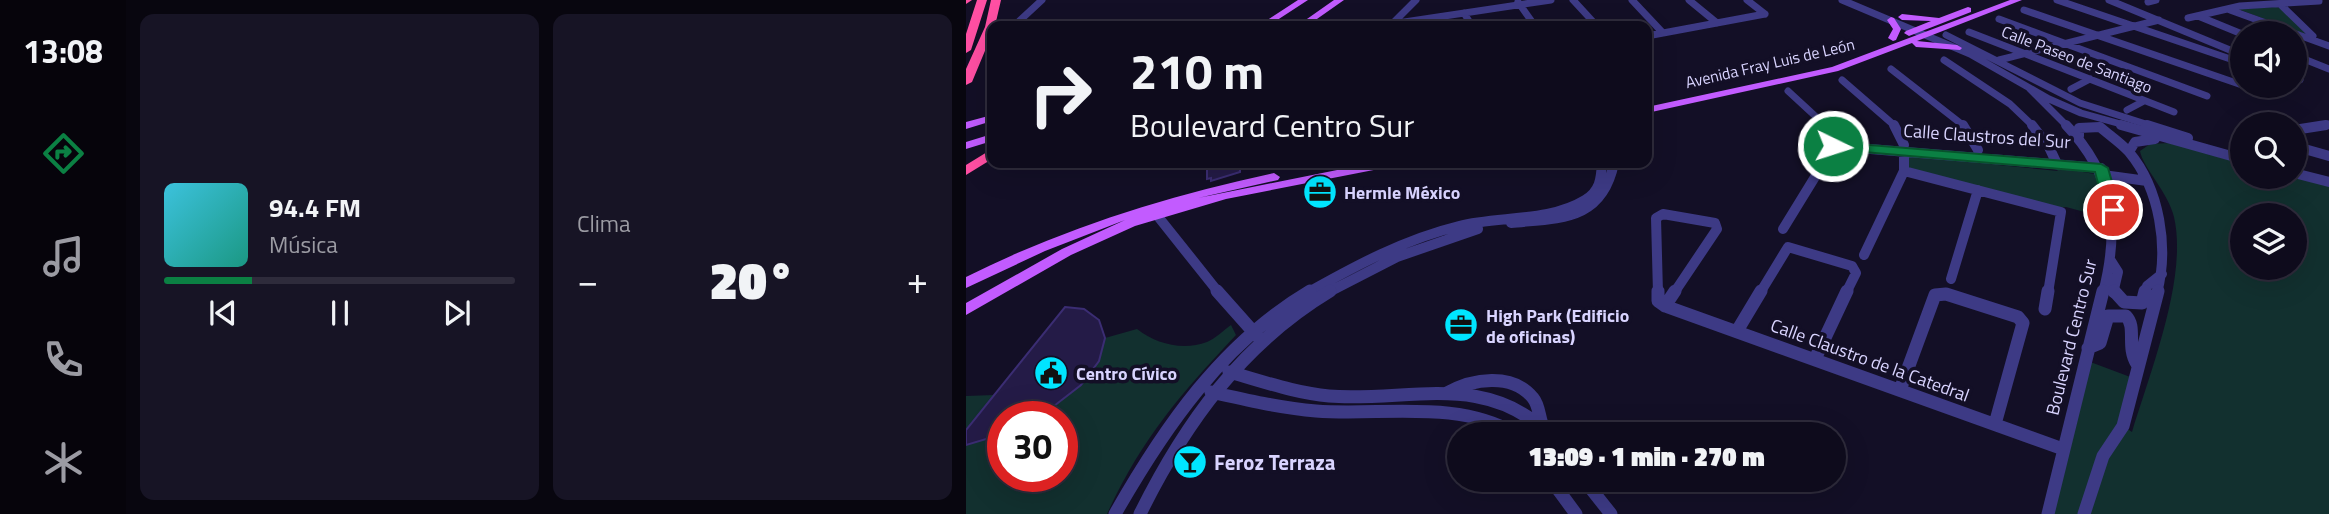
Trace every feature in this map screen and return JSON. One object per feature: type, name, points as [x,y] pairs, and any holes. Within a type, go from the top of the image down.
[{"type":"highway","points":[[966,50],[982,0]]},
{"type":"highway","points":[[991,21],[996,0]]},
{"type":"highway","points":[[966,82],[987,34]]},
{"type":"highway","points":[[966,171],[987,156]]},
{"type":"main road","points":[[1270,21],[1304,0]]},
{"type":"main road","points":[[1308,21],[1340,0]]},
{"type":"main road","name":"Avenida Fray Luis de León","points":[[1652,109],[1835,69],[1904,45],[1950,17],[1994,0]]},
{"type":"main road","name":"Avenida Fray Luis de León","points":[[1652,99],[1826,62],[1893,38],[1963,22],[2018,0]]},
{"type":"main road","points":[[1902,18],[1950,17]]},
{"type":"main road","points":[[1891,20],[1896,29],[1893,38]]},
{"type":"main road","points":[[1904,45],[1960,46],[1954,30],[1963,22]]},
{"type":"main road","points":[[966,126],[987,120]]},
{"type":"main road","points":[[970,144],[987,139]]},
{"type":"main road","points":[[969,280],[1155,204],[1320,168]]},
{"type":"main road","points":[[966,309],[1063,252],[1156,214],[1352,168]]},
{"type":"main road","points":[[969,280],[995,276],[1002,278],[993,293]]},
{"type":"street","points":[[1019,21],[1042,0]]},
{"type":"street","points":[[1395,21],[1416,0]]},
{"type":"street","points":[[1404,21],[1424,0]]},
{"type":"street","points":[[1421,21],[1518,2],[1551,0]]},
{"type":"street","points":[[1573,0],[1592,21]]},
{"type":"street","points":[[1632,0],[1652,21]]},
{"type":"street","points":[[1689,0],[1717,23]]},
{"type":"street","points":[[1652,35],[1765,14],[1747,0]]},
{"type":"street","points":[[1842,0],[1927,31]]},
{"type":"street","points":[[1859,0],[1998,61],[2098,110],[2230,148]]},
{"type":"street","points":[[2057,0],[2230,57]]},
{"type":"street","points":[[2109,0],[2230,55]]},
{"type":"street","points":[[2148,2],[2156,0]]},
{"type":"street","points":[[2188,18],[2227,9],[2318,1],[2329,5]]},
{"type":"street","points":[[1518,2],[1531,21]]},
{"type":"street","points":[[2281,5],[2325,44]]},
{"type":"street","points":[[2227,9],[2325,44]]},
{"type":"street","points":[[2024,10],[2230,81]]},
{"type":"street","points":[[1464,13],[1469,21]]},
{"type":"street","points":[[2198,16],[2230,29]]},
{"type":"street","points":[[1999,19],[2207,96]]},
{"type":"street","points":[[1652,21],[1663,33]]},
{"type":"street","points":[[1998,61],[2162,22]]},
{"type":"street","name":"Calle Paseo de Santiago","points":[[1969,32],[2174,112]]},
{"type":"street","points":[[1960,46],[2029,88],[2081,113],[2230,156]]},
{"type":"street","points":[[2010,67],[2028,54]]},
{"type":"street","points":[[1944,60],[2028,121],[2056,161]]},
{"type":"street","points":[[2307,60],[2329,69]]},
{"type":"street","points":[[1891,69],[1961,121],[1978,150]]},
{"type":"street","points":[[2071,89],[2090,79]]},
{"type":"street","points":[[1842,80],[1893,124],[1904,148],[1904,171],[1864,255]]},
{"type":"street","name":"Boulevard Centro Sur","points":[[2029,88],[2079,136],[2100,168],[2113,210],[2111,261],[2048,514]]},
{"type":"street","points":[[1783,229],[1834,143],[1825,125],[1788,91]]},
{"type":"street","points":[[2127,110],[2144,100]]},
{"type":"street","points":[[2063,120],[2069,113],[2081,113]]},
{"type":"street","points":[[2307,128],[2329,124]]},
{"type":"street","points":[[2079,136],[2081,127],[2100,127],[2129,152],[2147,181],[2159,217],[2162,274],[2123,426],[2112,437],[2103,454],[2084,514]]},
{"type":"street","points":[[2129,152],[2131,146],[2142,140],[2177,142]]},
{"type":"street","name":"Calle Claustros del Sur","points":[[1834,143],[2056,161]]},
{"type":"street","name":"Calle Claustros del Sur","points":[[1938,151],[1978,150],[2056,161],[2100,168],[2147,181]]},
{"type":"street","points":[[2307,150],[2329,156]]},
{"type":"street","points":[[1115,514],[1164,430],[1195,389],[1295,300],[1396,247],[1466,224],[1550,210],[1585,200],[1600,185],[1602,168]]},
{"type":"street","points":[[1140,514],[1180,436],[1257,335],[1335,288],[1405,254],[1471,230],[1570,216],[1593,207],[1608,192],[1613,168]]},
{"type":"street","points":[[2307,169],[2329,175]]},
{"type":"street","points":[[1904,171],[2061,212],[2045,309]]},
{"type":"street","points":[[2307,176],[2329,182]]},
{"type":"street","points":[[1951,279],[1978,190]]},
{"type":"street","points":[[1156,214],[1257,335]]},
{"type":"street","points":[[1663,214],[1715,223],[1717,229],[1665,306],[1658,301],[1656,218],[1663,214]]},
{"type":"street","points":[[1737,331],[1788,247],[1852,266],[1856,273],[1815,359]]},
{"type":"street","points":[[2111,261],[2118,272],[2113,294],[2124,302],[2141,303],[2147,286],[2162,274]]},
{"type":"street","points":[[1900,390],[1935,295],[1946,294],[2018,317],[2023,323],[1995,424]]},
{"type":"street","name":"Calle Claustro de la Catedral","points":[[1665,306],[2063,449]]},
{"type":"street","points":[[2088,348],[2100,343],[2108,316],[2122,316],[2132,321],[2134,328],[2130,351],[2137,364]]},
{"type":"street","points":[[1229,372],[1329,396],[1447,393],[1485,398],[1519,408],[1536,422]]},
{"type":"street","points":[[1447,393],[1459,384],[1498,381],[1517,387],[1535,399],[1543,422]]},
{"type":"street","points":[[1211,392],[1317,411],[1476,415],[1496,422]]},
{"type":"street","points":[[1560,492],[1576,514]]},
{"type":"street","points":[[1594,492],[1611,514]]},
{"type":"green space","points":[[2276,7],[2283,9],[2294,21],[2270,21],[2238,9]]},
{"type":"green space","points":[[2170,143],[2230,159],[2230,189],[2307,189],[2307,180],[2329,186],[2329,514],[2048,514],[2085,360],[2133,378],[2123,426],[2132,432],[2165,325],[2176,268],[2174,217],[2140,151],[2150,144]]},
{"type":"green space","points":[[1904,151],[1989,158],[1998,165],[2058,171],[2051,164],[2096,174],[2101,186],[2103,217],[2066,207],[2055,209],[1904,171]]},
{"type":"green space","points":[[1231,325],[1236,335],[1163,419],[1134,463],[1107,514],[966,514],[966,445],[987,439],[987,492],[1078,492],[1078,401],[1058,401],[1080,385],[1105,338],[1137,329],[1153,339],[1179,346],[1210,341]]},
{"type":"green space","points":[[994,395],[966,430],[966,396]]},
{"type":"building","points":[[1207,168],[1240,168],[1240,172],[1211,181],[1211,178],[1207,179]]},
{"type":"building","name":"Centro Cívico","points":[[1065,307],[1084,309],[1099,320],[1105,338],[1099,361],[1081,385],[1060,401],[989,401]]},
{"type":"building","name":"Centro Cívico","points":[[987,404],[987,439],[966,445],[966,430]]},
{"type":"place","name":"Hermle México","points":[[1320,192]]},
{"type":"place","name":"High Park (Edificio de oficinas)","points":[[1461,325]]},
{"type":"place","name":"Centro Cívico","points":[[1051,373]]},
{"type":"place","name":"Feroz Terraza","points":[[1190,462]]},
{"type":"route","points":[[1833,146],[2101,168],[2113,210]]}]
